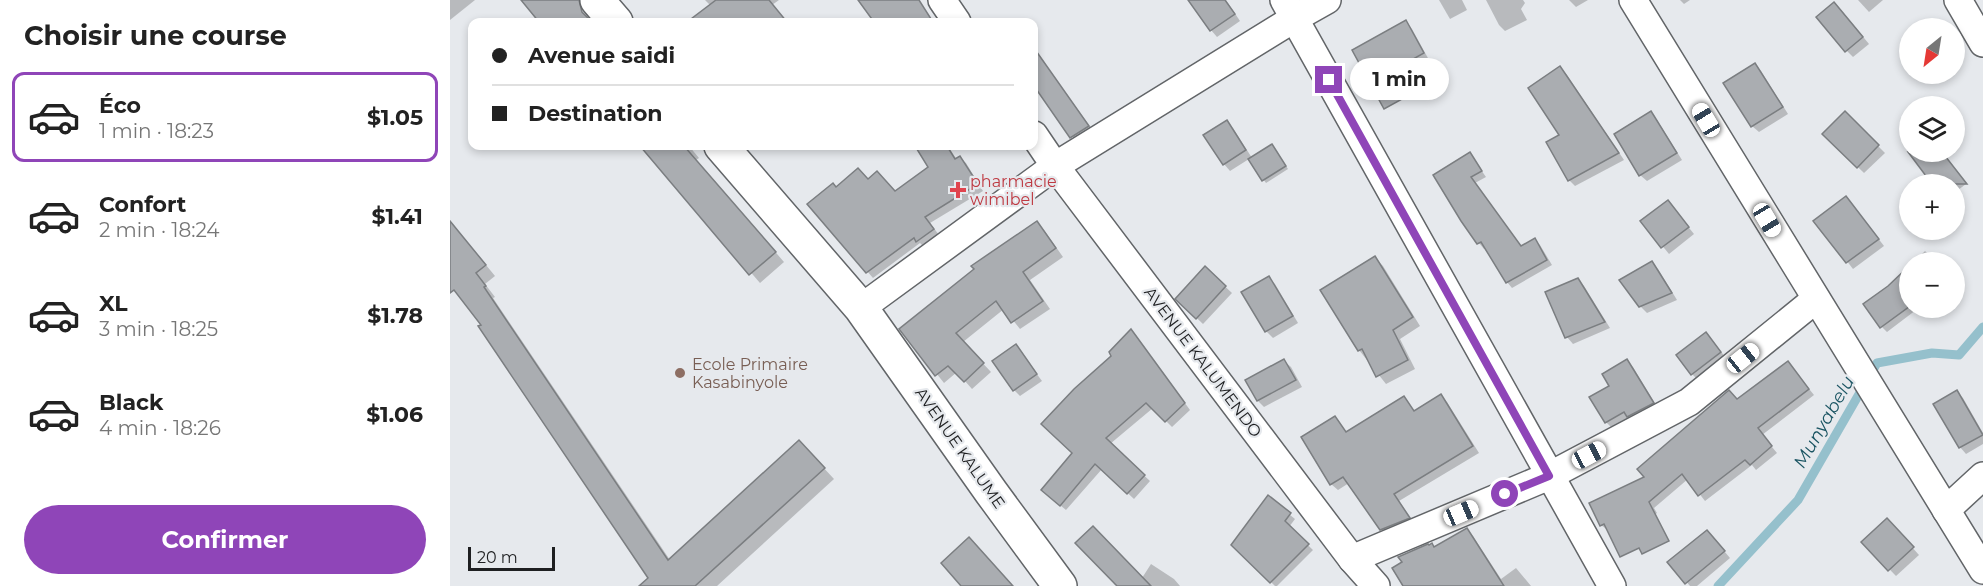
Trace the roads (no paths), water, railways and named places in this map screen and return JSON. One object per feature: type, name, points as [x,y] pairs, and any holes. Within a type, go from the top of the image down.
[{"type":"street","points":[[597,0],[613,18]]},
{"type":"street","points":[[942,0],[954,18]]},
{"type":"street","points":[[861,308],[1055,166],[1289,9],[1327,0]]},
{"type":"street","points":[[1633,0],[1983,570]]},
{"type":"street","points":[[1958,0],[1983,43]]},
{"type":"street","points":[[1289,9],[1612,586]]},
{"type":"street","name":"AVENUE KALUMENDO","points":[[1038,141],[1352,559],[1376,586]]},
{"type":"street","name":"AVENUE KALUME","points":[[724,150],[861,308],[1060,586]]},
{"type":"street","points":[[1352,559],[1549,476],[1689,402],[1816,299]]},
{"type":"street","points":[[1946,510],[1983,476]]},
{"type":"waterway","name":"Munyabelu","points":[[1718,586],[1798,500],[1877,363],[1932,353],[1959,355],[1983,327]]},
{"type":"place","name":"pharmacie wimibel","points":[[958,190]]},
{"type":"place","name":"Ecole Primaire Kasabinyole","points":[[680,373]]}]
